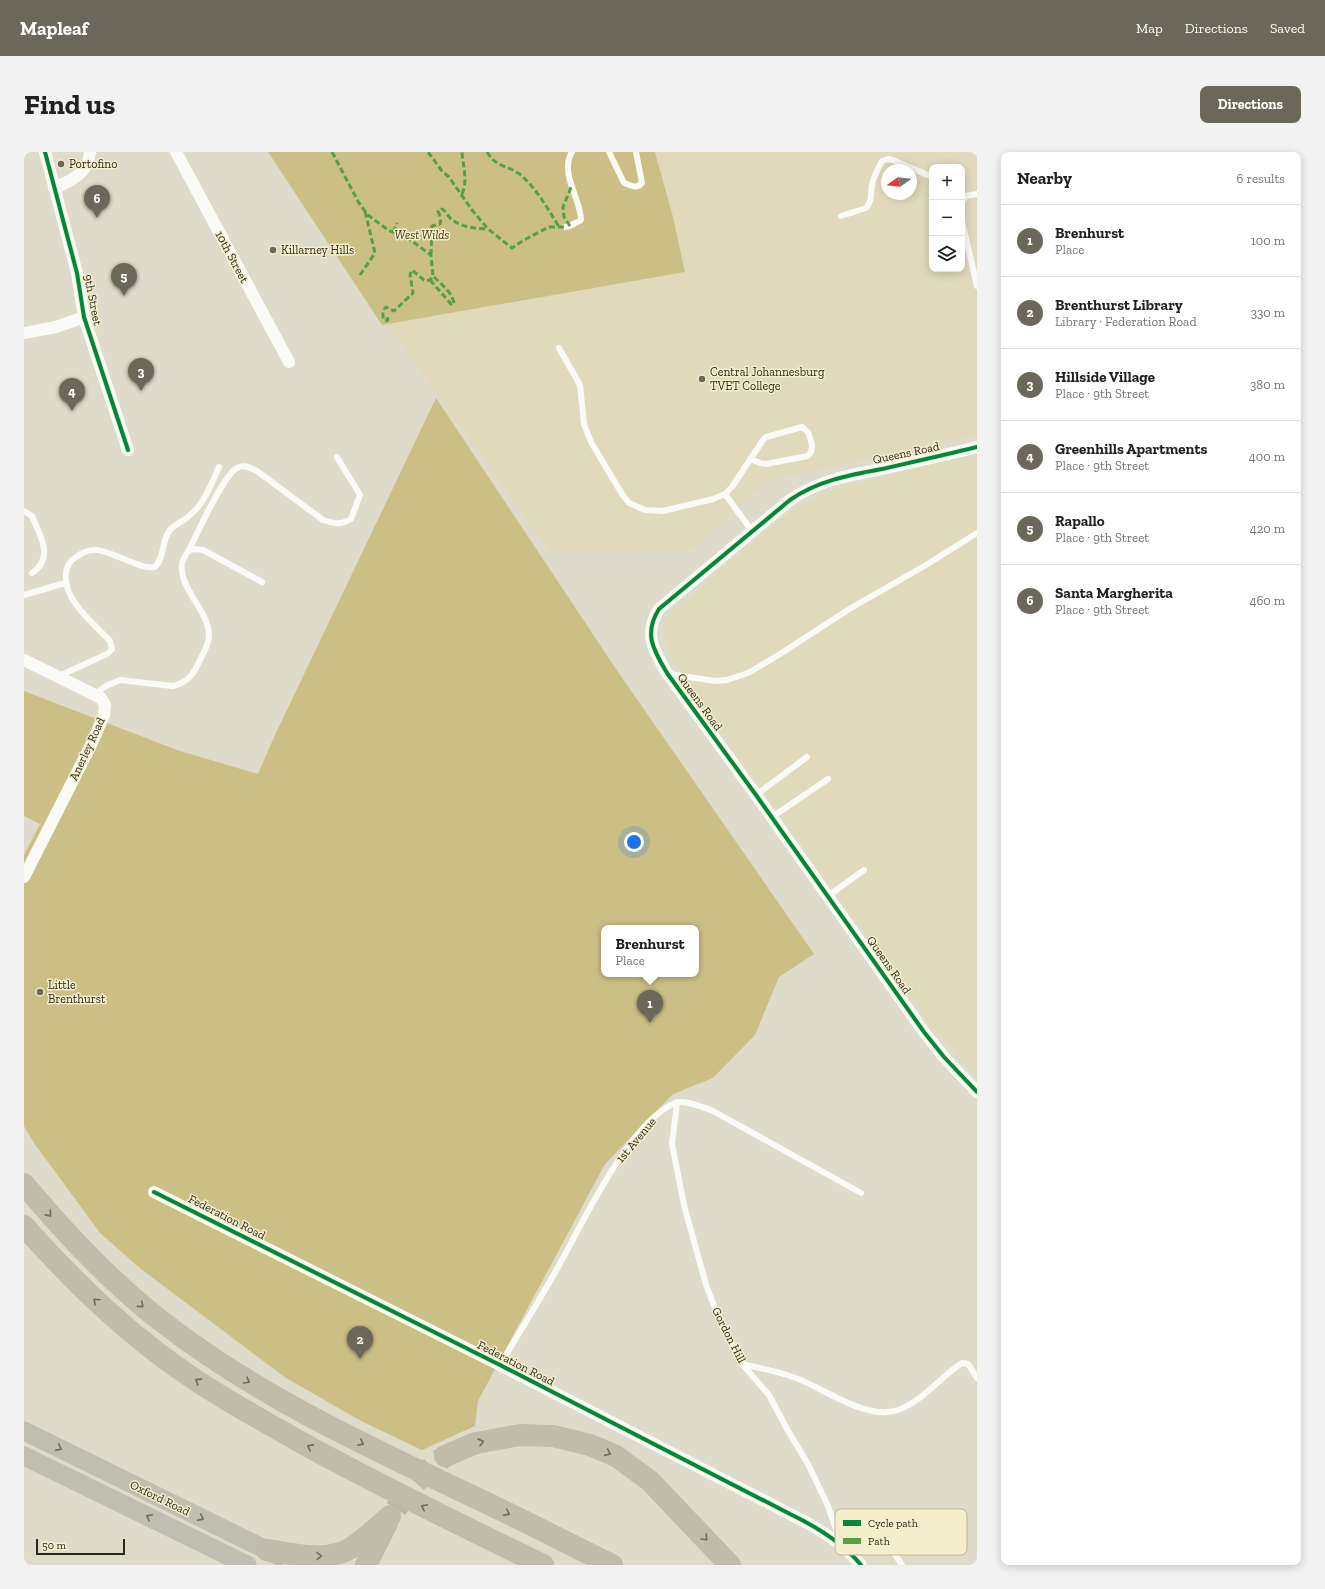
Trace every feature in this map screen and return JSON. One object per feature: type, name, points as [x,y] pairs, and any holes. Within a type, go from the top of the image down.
[{"type":"highway","points":[[24,1184],[47,1212],[98,1266],[151,1313],[184,1338],[246,1380],[400,1463],[472,1496],[612,1565]]},
{"type":"highway","points":[[24,1226],[58,1264],[94,1300],[196,1381],[261,1420],[369,1479],[543,1565]]},
{"type":"highway","points":[[445,1456],[476,1443],[520,1435],[553,1436],[590,1445],[616,1456],[650,1481],[668,1498],[730,1565]]},
{"type":"highway","points":[[267,1550],[306,1556],[333,1555],[353,1546],[393,1513],[366,1565]]},
{"type":"main road","name":"Oxford Road","points":[[26,1436],[296,1565]]},
{"type":"main road","name":"Oxford Road","points":[[24,1456],[247,1565]]},
{"type":"street","name":"9th Street","points":[[45,152],[77,273],[84,317],[128,450]]},
{"type":"street","points":[[54,188],[77,177],[88,164],[90,152]]},
{"type":"street","name":"10th Street","points":[[176,152],[288,362]]},
{"type":"street","points":[[24,333],[56,327],[84,317]]},
{"type":"street","name":"Queens Road","points":[[977,447],[864,472],[816,485],[790,500],[673,596],[654,617],[652,630],[652,646],[667,673],[772,817],[924,1032],[944,1057],[977,1092]]},
{"type":"street","points":[[24,660],[95,694]]},
{"type":"street","name":"Anerley Road","points":[[24,877],[92,743],[104,715],[104,702],[95,694]]},
{"type":"street","name":"Federation Road","points":[[154,1192],[500,1365],[812,1524],[835,1542]]},
{"type":"street","name":"Federation Road","points":[[850,1555],[861,1565]]},
{"type":"lane","points":[[565,227],[581,220],[581,214],[567,163],[572,152]]},
{"type":"lane","points":[[609,152],[624,182],[635,187],[639,187],[642,183],[636,152]]},
{"type":"lane","points":[[841,216],[866,208],[869,205],[872,200],[873,182],[882,161],[888,159],[893,160],[929,176]]},
{"type":"lane","points":[[965,195],[977,194]]},
{"type":"lane","points":[[965,234],[977,286]]},
{"type":"lane","points":[[559,348],[580,385],[584,424],[591,442],[629,503],[645,510],[663,511],[713,499],[726,494],[732,487],[750,459],[766,437],[802,427],[808,432],[813,448],[812,452],[808,456],[766,464],[750,459]]},
{"type":"lane","points":[[95,694],[106,686],[120,680],[172,686],[179,685],[187,680],[195,671],[207,645],[209,636],[208,627],[192,598],[183,575],[182,564],[223,483],[231,471],[238,467],[248,467],[257,471],[323,520],[333,524],[340,524],[351,519],[360,495],[337,457]]},
{"type":"lane","points":[[59,676],[107,654],[112,649],[110,641],[72,601],[65,583],[69,563],[86,551],[93,550],[118,556],[147,568],[155,568],[161,559],[170,530],[195,511],[201,503],[219,467]]},
{"type":"lane","points":[[726,494],[752,531]]},
{"type":"lane","points":[[24,511],[32,516],[45,549],[42,564],[32,573]]},
{"type":"lane","points":[[667,673],[715,681],[727,680],[748,673],[778,656],[851,608],[926,565],[977,533]]},
{"type":"lane","points":[[189,550],[203,550],[262,582]]},
{"type":"lane","points":[[24,595],[65,583]]},
{"type":"lane","points":[[756,795],[807,757]]},
{"type":"lane","points":[[772,817],[828,779]]},
{"type":"lane","points":[[828,896],[864,870]]},
{"type":"lane","points":[[677,1102],[693,1104],[713,1112],[861,1193]]},
{"type":"lane","name":"Gordon Hill","points":[[677,1102],[672,1144],[684,1205],[706,1285],[722,1326],[742,1364],[769,1395],[808,1464],[828,1506],[835,1526]]},
{"type":"lane","name":"1st Avenue","points":[[500,1365],[557,1269],[617,1162],[643,1129],[658,1114],[677,1102]]},
{"type":"lane","points":[[742,1364],[794,1377],[837,1398],[871,1411],[883,1413],[898,1410],[921,1396],[962,1363],[968,1364],[977,1378]]},
{"type":"lane","points":[[895,1555],[902,1565]]},
{"type":"shaded area","name":"Central Johannesburg TVET College","points":[[655,152],[977,152],[977,435],[768,481],[690,550],[550,552],[387,324],[685,272],[673,217]]},
{"type":"shaded area","points":[[977,452],[977,1076],[930,1025],[744,764],[668,653],[663,621],[724,567],[792,511],[823,493]]},
{"type":"green space","name":"West Wilds","points":[[268,152],[655,152],[673,217],[685,272],[382,325]]},
{"type":"green space","points":[[436,398],[616,669],[814,954],[779,977],[755,1035],[713,1078],[673,1094],[605,1164],[478,1401],[475,1426],[422,1450],[361,1421],[286,1378],[141,1269],[100,1233],[34,1143],[24,1126],[24,855],[40,824],[24,816],[24,691],[177,750],[258,774],[275,735]]},
{"type":"tunnel","points":[[396,1509],[418,1480],[445,1456]]},
{"type":"marked path","points":[[332,152],[359,203],[368,215],[388,230],[409,239],[431,255],[433,276],[430,280],[425,281],[412,270],[410,275],[413,293],[394,311],[386,307],[383,312],[383,316],[383,318],[385,321],[388,320],[387,317],[383,317]]},
{"type":"marked path","points":[[428,152],[488,229],[512,248],[549,227],[565,227]]},
{"type":"marked path","points":[[462,152],[465,184],[462,194]]},
{"type":"marked path","points":[[487,152],[499,164],[517,172],[528,182],[542,200],[559,227]]},
{"type":"marked path","points":[[570,226],[564,217],[563,207],[572,185]]},
{"type":"marked path","points":[[431,255],[432,226],[440,224],[441,219],[438,211],[442,209],[450,218],[463,226],[488,229]]},
{"type":"marked path","points":[[360,275],[375,253],[365,211]]},
{"type":"marked path","points":[[393,232],[397,223]]},
{"type":"marked path","points":[[430,280],[451,304],[454,304],[449,292],[433,276]]},
{"type":"cycle path","points":[[45,152],[77,273],[84,317],[128,450]]},
{"type":"cycle path","points":[[977,447],[846,476],[822,483],[800,493],[659,609],[654,618],[651,634],[655,650],[667,673],[756,795],[924,1032],[944,1057],[977,1092]]},
{"type":"cycle path","points":[[154,1192],[500,1365],[799,1519],[835,1541]]},
{"type":"cycle path","points":[[852,1555],[861,1565]]},
{"type":"place","name":"Portofino","points":[[61,164]]},
{"type":"place","name":"Santa Margherita","points":[[97,218]]},
{"type":"place","name":"Killarney Hills","points":[[273,250]]},
{"type":"place","name":"Rapallo","points":[[124,296]]},
{"type":"place","name":"Central Johannesburg TVET College","points":[[702,379]]},
{"type":"place","name":"Hillside Village","points":[[141,391]]},
{"type":"place","name":"Greenhills Apartments","points":[[72,411]]},
{"type":"place","name":"Little Brenthurst","points":[[40,992]]},
{"type":"place","name":"Brenhurst","points":[[650,1023]]},
{"type":"place","name":"Brenthurst Library","points":[[360,1359]]}]
